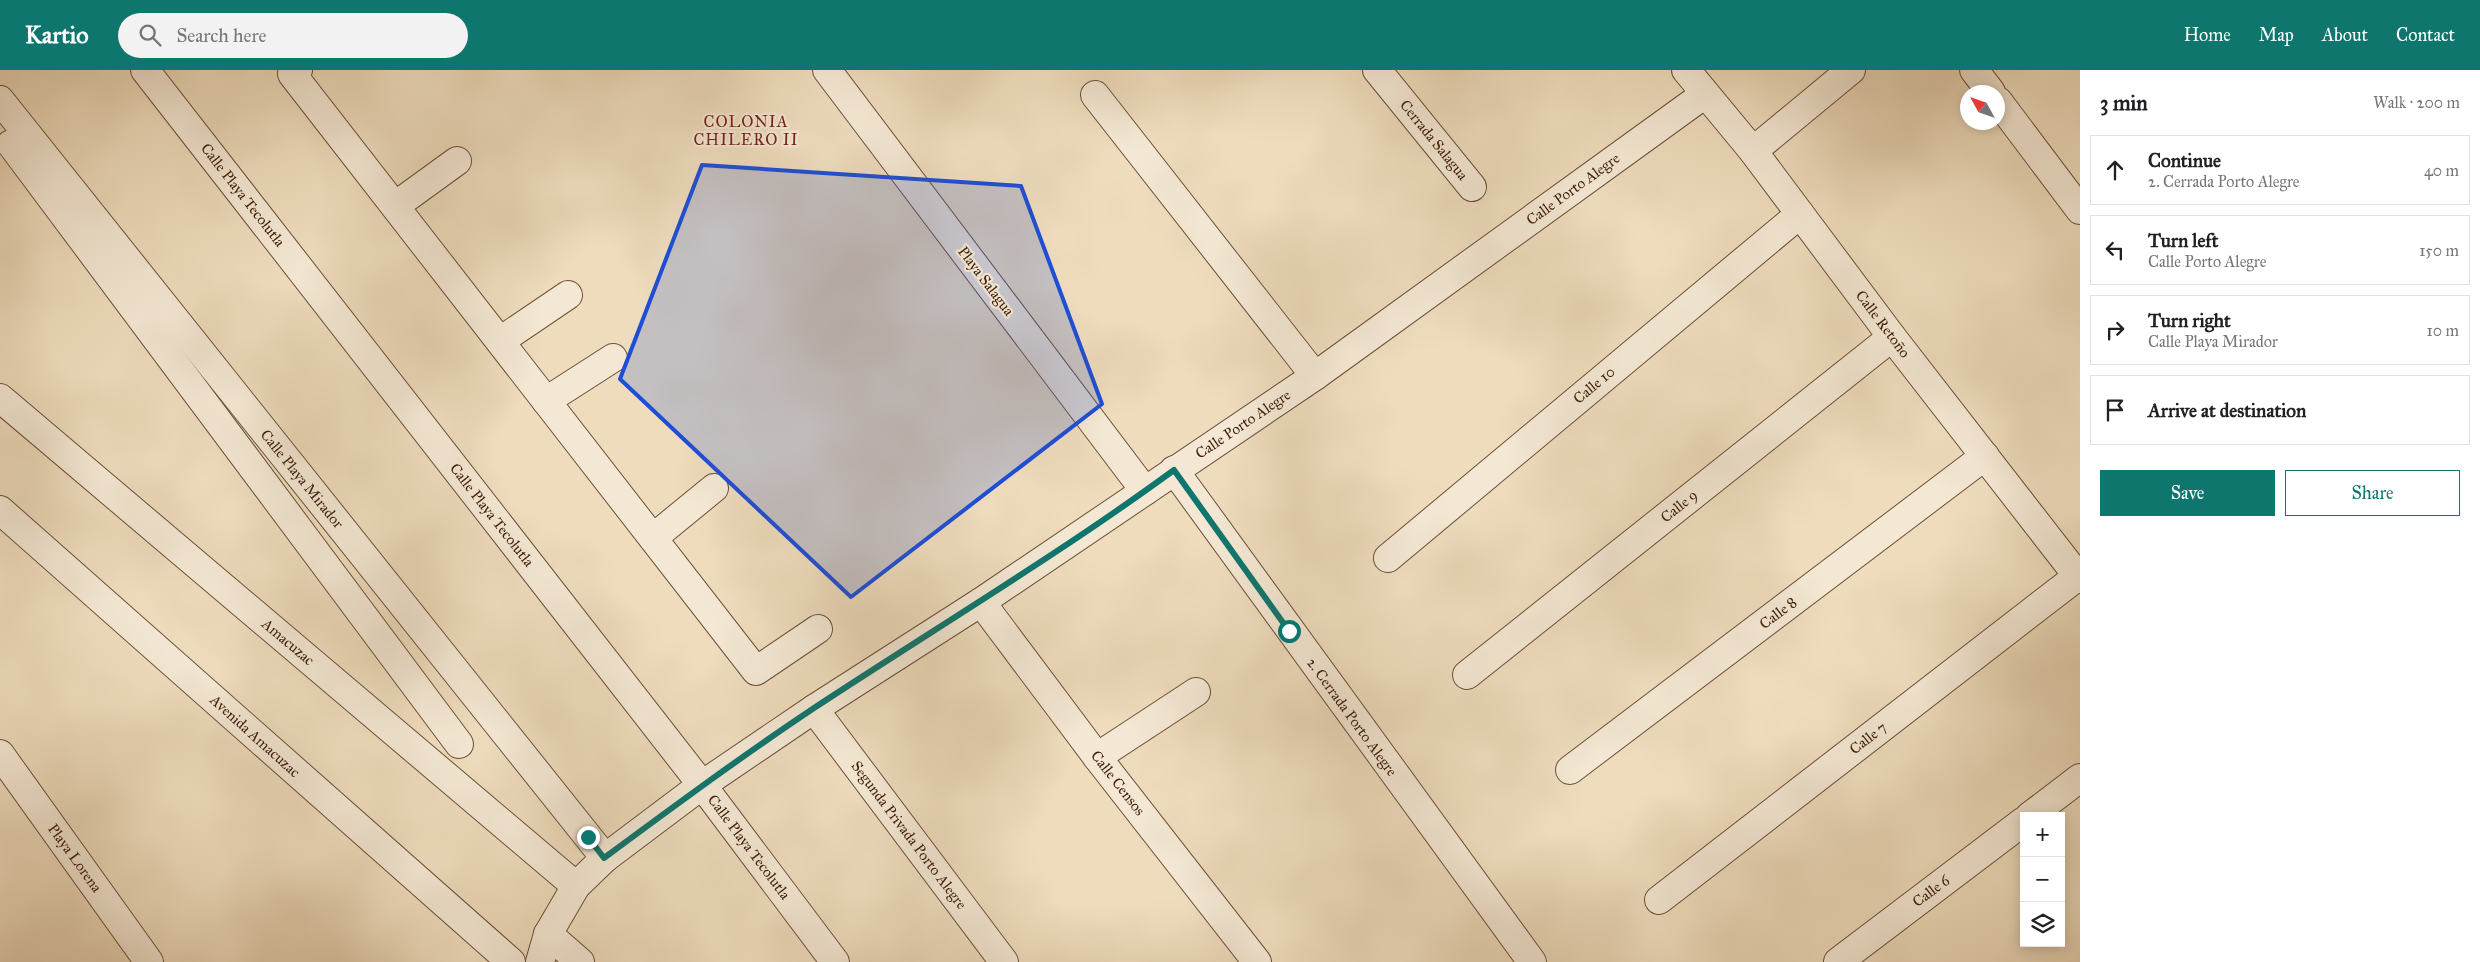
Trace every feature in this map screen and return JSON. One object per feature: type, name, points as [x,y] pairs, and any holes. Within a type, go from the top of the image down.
[{"type":"street","name":"Calle Playa Tecolutla","points":[[145,70],[702,785],[835,962]]},
{"type":"street","points":[[298,70],[292,74],[756,671],[818,629]]},
{"type":"street","name":"Playa Salagua","points":[[827,70],[1145,491]]},
{"type":"street","name":"Cerrada Salagua","points":[[1377,70],[1472,187]]},
{"type":"street","name":"Calle Retoño","points":[[1686,70],[1753,151],[1892,336],[2079,578]]},
{"type":"street","points":[[1753,151],[1851,70]]},
{"type":"street","points":[[1974,70],[1986,85]]},
{"type":"street","name":"Calle Porto Alegre","points":[[540,962],[548,934],[576,886],[604,858],[702,785],[814,709],[981,602],[1315,376],[1705,94]]},
{"type":"street","points":[[1096,95],[1315,376]]},
{"type":"street","name":"Calle Playa Mirador","points":[[0,100],[604,858]]},
{"type":"street","points":[[2005,109],[2080,210]]},
{"type":"street","points":[[0,128],[459,744]]},
{"type":"street","points":[[394,206],[457,161]]},
{"type":"street","name":"Calle 10","points":[[1388,558],[1800,214]]},
{"type":"street","points":[[500,342],[568,296]]},
{"type":"street","name":"Calle 9","points":[[1467,675],[1892,336]]},
{"type":"street","points":[[546,402],[614,358]]},
{"type":"street","name":"Amacuzac","points":[[0,398],[576,886]]},
{"type":"street","name":"Calle 8","points":[[1570,770],[1985,456]]},
{"type":"street","name":"2. Cerrada Porto Alegre","points":[[1174,470],[1532,962]]},
{"type":"street","points":[[653,538],[714,488]]},
{"type":"street","name":"Avenida Amacuzac","points":[[0,510],[511,962]]},
{"type":"street","name":"Calle 7","points":[[1659,900],[2079,578]]},
{"type":"street","name":"Calle Censos","points":[[981,602],[1097,757],[1257,962]]},
{"type":"street","points":[[1097,757],[1196,692]]},
{"type":"street","name":"Segunda Privada Porto Alegre","points":[[814,709],[1004,962]]},
{"type":"street","name":"Playa Lorena","points":[[0,754],[149,962]]},
{"type":"street","points":[[2035,812],[2080,778]]},
{"type":"street","name":"Calle 6","points":[[1838,962],[2020,824]]},
{"type":"street","points":[[548,934],[580,962]]},
{"type":"highlighted area","points":[[702,165],[1021,186],[1102,404],[851,597],[620,379]]},
{"type":"district","name":"COLONIA CHILERO II","points":[[746,130]]},
{"type":"route","points":[[588,837],[604,858],[702,785],[814,709],[981,602],[1174,470],[1289,631]]}]
